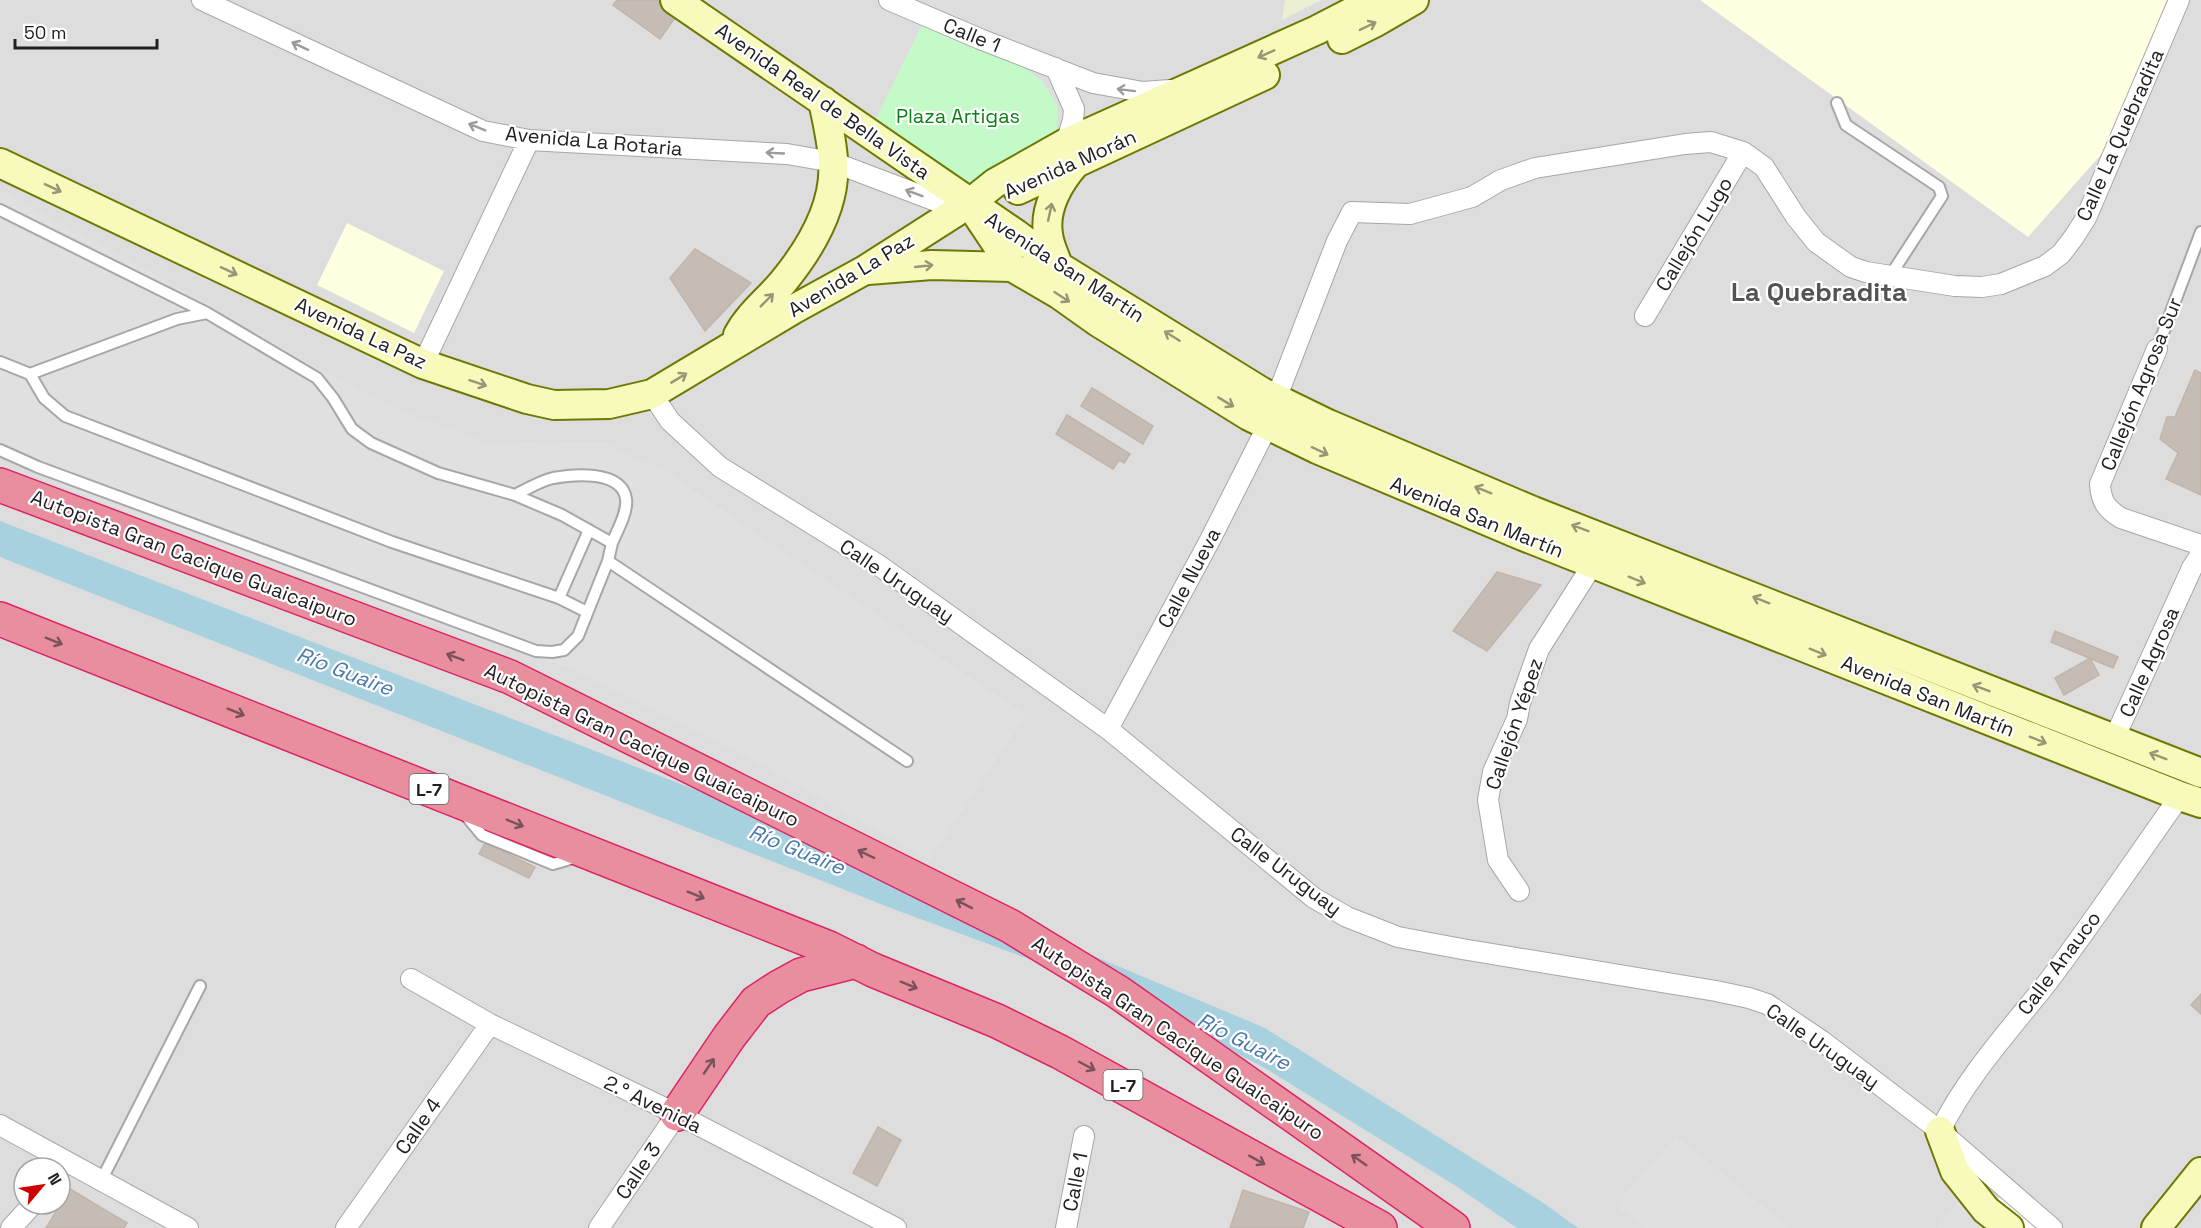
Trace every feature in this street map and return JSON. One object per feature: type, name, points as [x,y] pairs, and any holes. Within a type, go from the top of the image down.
[{"type":"highway","name":"Autopista Gran Cacique Guaicaipuro","points":[[0,485],[510,677],[1010,927],[1118,992],[1453,1228]]},
{"type":"highway","name":"L-7","points":[[0,619],[829,948],[997,1021],[1060,1052],[1380,1228]]},
{"type":"highway","points":[[677,1114],[729,1037],[756,1002],[801,975],[856,961]]},
{"type":"main road","name":"Avenida Real de Bella Vista","points":[[675,0],[970,203]]},
{"type":"main road","name":"Avenida Morán","points":[[970,203],[1014,192],[1071,153],[1185,90],[1317,30],[1375,0]]},
{"type":"main road","name":"Avenida Morán","points":[[1071,153],[1376,22],[1414,0]]},
{"type":"main road","name":"Avenida La Paz","points":[[732,346],[746,321],[773,294],[810,244],[826,209],[832,182],[833,162],[824,101]]},
{"type":"main road","points":[[1058,267],[1047,233],[1049,213],[1071,153]]},
{"type":"main road","name":"Avenida La Paz","points":[[0,163],[423,363],[527,399],[554,405],[609,404],[652,394],[866,270],[970,203]]},
{"type":"main road","name":"Avenida San Martín","points":[[970,203],[1016,234],[1058,267],[1272,412],[1366,472],[2191,800]]},
{"type":"main road","name":"Avenida San Martín","points":[[970,203],[1012,267],[1060,295],[1098,322],[1222,400],[1272,412],[1377,446],[1533,511],[2201,773]]},
{"type":"main road","points":[[866,270],[932,265],[1012,267]]},
{"type":"main road","points":[[1941,1131],[1955,1171],[1986,1210],[2009,1228]]},
{"type":"main road","points":[[2161,1222],[2201,1172]]},
{"type":"street","name":"Avenida La Rotaria","points":[[202,0],[483,130],[529,140],[787,154],[833,162],[940,203],[970,203]]},
{"type":"street","name":"Calle 1","points":[[889,0],[980,39],[1093,83],[1143,92],[1185,90]]},
{"type":"street","name":"Calle La Quebradita","points":[[1272,412],[1337,241],[1352,213],[1410,214],[1472,197],[1501,180],[1535,168],[1684,144],[1711,142],[1743,152],[1764,166],[1796,217],[1816,242],[1851,267],[1866,272],[1955,286],[1982,287],[2001,284],[2024,276],[2045,266],[2061,254],[2086,218],[2179,0]]},
{"type":"street","points":[[1056,68],[1074,109],[1071,153]]},
{"type":"street","points":[[423,363],[529,140]]},
{"type":"street","name":"Callejón Lugo","points":[[1645,316],[1743,152]]},
{"type":"street","name":"Callejón Agrosa Sur","points":[[2157,349],[2100,484],[2101,498],[2109,510],[2121,518],[2201,545]]},
{"type":"street","name":"Calle Uruguay","points":[[652,394],[670,421],[720,467],[877,564],[1108,729],[1314,898],[1347,917],[1398,937],[1749,998],[1767,1004],[1822,1041],[1941,1131],[2052,1228]]},
{"type":"street","name":"Calle Nueva","points":[[1108,729],[1204,550],[1272,412]]},
{"type":"street","name":"Calle Agrosa","points":[[2114,739],[2192,568],[2201,554]]},
{"type":"street","name":"Callejón Yépez","points":[[1519,891],[1498,860],[1488,800],[1493,772],[1517,719],[1520,703],[1539,649],[1593,564]]},
{"type":"street","name":"Calle Anauco","points":[[1941,1131],[1966,1084],[2191,800]]},
{"type":"street","name":"2.° Avenida","points":[[411,979],[490,1024],[677,1114],[896,1228]]},
{"type":"street","name":"Calle 4","points":[[346,1228],[490,1024]]},
{"type":"street","name":"Calle 3","points":[[599,1228],[677,1114]]},
{"type":"street","points":[[0,1125],[45,1156]]},
{"type":"street","name":"Calle 1","points":[[1066,1228],[1083,1136]]},
{"type":"street","points":[[72,1172],[101,1181],[188,1228]]},
{"type":"street","points":[[11,1228],[22,1216]]},
{"type":"lane","points":[[1837,103],[1846,125],[1939,187],[1941,191],[1942,196],[1890,276]]},
{"type":"lane","points":[[0,210],[207,313],[317,378],[333,398],[352,429],[371,443],[438,473],[515,495],[562,515],[612,543]]},
{"type":"lane","name":"Callejón Agrosa Sur","points":[[2157,349],[2201,232]]},
{"type":"lane","points":[[30,374],[100,350],[177,319],[207,313]]},
{"type":"lane","points":[[0,362],[30,374],[44,398],[65,416],[392,542],[559,598],[587,612]]},
{"type":"lane","points":[[0,450],[38,467],[536,651],[564,650],[578,636],[608,561],[626,501],[623,490],[609,479],[580,474],[551,479],[515,495]]},
{"type":"lane","points":[[559,598],[589,530]]},
{"type":"lane","points":[[608,561],[907,761]]},
{"type":"lane","points":[[101,1181],[200,986]]},
{"type":"shaded area","points":[[0,0],[2201,0],[2201,1228],[0,1228]]},
{"type":"shaded area","points":[[1285,0],[1321,0],[1282,20]]},
{"type":"shaded area","points":[[1700,0],[2167,0],[2113,141],[2028,237]]},
{"type":"shaded area","points":[[0,190],[218,309],[310,364],[404,412],[447,426],[492,445],[539,441],[604,442],[666,471],[1026,715],[930,860],[743,755],[567,667],[258,563],[89,497],[0,458]]},
{"type":"shaded area","points":[[347,223],[444,271],[414,333],[317,285]]},
{"type":"shaded area","points":[[1676,1136],[1790,1228],[1646,1228],[1615,1206]]},
{"type":"shaded area","points":[[1961,1198],[1994,1228],[1937,1228]]},
{"type":"green space","name":"Plaza Artigas","points":[[926,17],[1017,63],[1042,81],[1057,105],[1057,130],[1048,147],[954,201],[864,143]]},
{"type":"water","name":"Río Guaire","points":[[0,521],[740,807],[1265,1028],[1542,1202],[1578,1228],[1517,1228],[1456,1186],[1263,1067],[1118,992],[896,910],[0,557]]},
{"type":"pier","points":[[2003,1194],[2042,1228],[2002,1228],[1985,1213]]},
{"type":"building","points":[[617,0],[657,0],[677,15],[660,39],[613,5]]},
{"type":"building","points":[[695,249],[751,283],[705,331],[670,278]]},
{"type":"building","points":[[2195,370],[2201,373],[2201,495],[2166,479],[2178,453],[2160,439],[2167,417],[2175,417]]},
{"type":"building","points":[[1092,388],[1153,426],[1143,444],[1081,406]]},
{"type":"building","points":[[1067,415],[1130,454],[1124,463],[1119,460],[1113,469],[1056,434]]},
{"type":"building","points":[[1497,572],[1541,585],[1487,651],[1453,631]]},
{"type":"building","points":[[2055,631],[2118,657],[2113,668],[2051,642]]},
{"type":"building","points":[[2090,658],[2099,675],[2064,695],[2055,678]]},
{"type":"building","points":[[485,843],[535,867],[529,878],[479,854]]},
{"type":"building","points":[[2201,994],[2201,1014],[2191,1005]]},
{"type":"building","points":[[878,1127],[901,1140],[877,1186],[853,1173]]},
{"type":"building","points":[[72,1190],[127,1223],[124,1228],[46,1228],[53,1216],[72,1216]]},
{"type":"building","points":[[1243,1190],[1309,1212],[1303,1228],[1230,1228]]},
{"type":"district","name":"La Quebradita","points":[[1819,292]]}]
